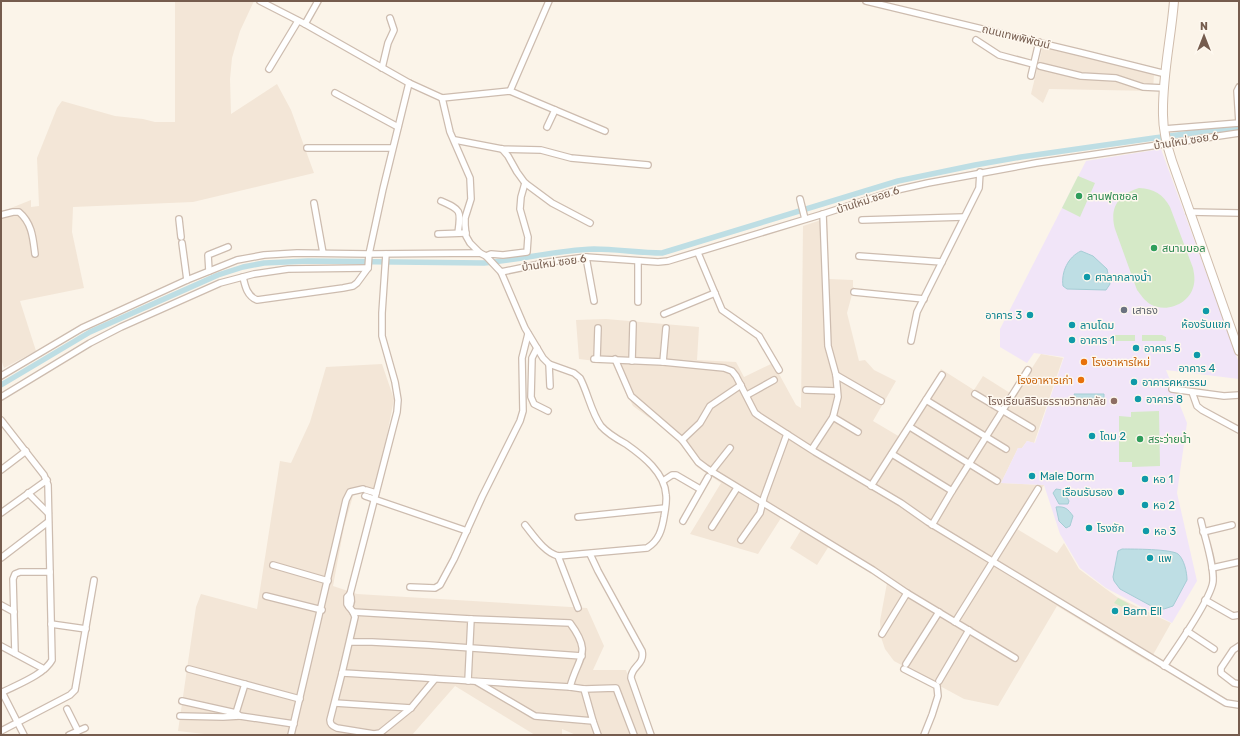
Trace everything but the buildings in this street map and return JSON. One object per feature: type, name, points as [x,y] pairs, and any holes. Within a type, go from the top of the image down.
[{"type":"main road","points":[[1174,1],[1164,88],[1163,116],[1165,136],[1189,212],[1239,351]]},
{"type":"street","points":[[260,1],[305,24],[409,83],[442,98],[510,91],[605,131]]},
{"type":"street","points":[[305,24],[318,1]]},
{"type":"street","points":[[510,91],[549,1]]},
{"type":"street","name":"ถนนเทพพิพัฒน์","points":[[866,1],[1166,74]]},
{"type":"street","points":[[382,68],[388,43],[394,30],[390,18]]},
{"type":"street","points":[[269,69],[298,21]]},
{"type":"street","points":[[976,40],[999,55],[1033,64]]},
{"type":"street","points":[[1031,76],[1039,42]]},
{"type":"street","points":[[1040,66],[1081,76],[1116,78],[1143,87],[1164,88]]},
{"type":"street","points":[[243,277],[247,291],[250,296],[256,300],[353,286],[362,278],[369,267],[369,256],[392,148],[409,83]]},
{"type":"street","points":[[1165,136],[1239,123],[1236,91],[1239,87]]},
{"type":"street","points":[[335,93],[398,127]]},
{"type":"street","points":[[442,98],[448,123],[468,170],[472,199],[465,218],[466,233],[470,243],[495,264],[501,272],[518,315],[543,358],[549,364],[574,373],[580,378],[600,424],[610,434],[651,464],[663,481],[666,495],[662,526],[658,537],[651,546],[642,549],[590,554],[553,555],[545,549],[525,525]]},
{"type":"street","points":[[547,127],[555,110]]},
{"type":"street","name":"บ้านใหม่ ซอย 6","points":[[501,272],[549,262],[586,257],[638,261],[668,261],[698,253],[805,217],[823,214],[897,190],[980,172],[1036,163],[1165,136],[1239,133]]},
{"type":"street","points":[[455,140],[502,149],[535,149],[571,158],[648,165]]},
{"type":"street","points":[[308,148],[392,148]]},
{"type":"street","points":[[502,149],[525,183],[552,203],[590,223]]},
{"type":"street","points":[[911,341],[917,312],[979,188],[980,172]]},
{"type":"street","points":[[1,374],[82,328],[187,280],[237,260],[264,255],[297,253],[385,257],[486,256],[491,254],[503,255],[527,252],[528,236],[520,209],[521,197],[525,183]]},
{"type":"street","points":[[800,199],[805,217]]},
{"type":"street","points":[[440,201],[455,207],[458,211],[460,220],[458,233]]},
{"type":"street","points":[[314,203],[323,253]]},
{"type":"street","points":[[1,215],[13,212],[19,212],[23,215],[30,227],[35,254]]},
{"type":"street","points":[[1189,212],[1239,213]]},
{"type":"street","points":[[812,449],[833,416],[837,404],[836,375],[828,346],[823,214]]},
{"type":"street","points":[[862,220],[964,217]]},
{"type":"street","points":[[179,219],[187,280]]},
{"type":"street","points":[[438,234],[466,233]]},
{"type":"street","points":[[209,271],[208,255],[228,247]]},
{"type":"street","points":[[698,253],[724,313],[759,336],[779,370]]},
{"type":"street","points":[[859,256],[942,262]]},
{"type":"street","points":[[385,257],[382,336],[395,382],[398,400],[394,426],[376,496],[350,594],[347,596],[347,604],[354,612],[355,617],[330,720],[332,726],[374,734],[386,729],[411,708],[435,679]]},
{"type":"street","points":[[586,257],[594,300]]},
{"type":"street","points":[[638,261],[638,302]]},
{"type":"street","points":[[1,397],[90,343],[121,327],[220,283],[243,277],[288,269],[369,267]]},
{"type":"street","points":[[854,292],[924,299]]},
{"type":"street","points":[[664,314],[715,293]]},
{"type":"street","points":[[632,361],[633,324]]},
{"type":"street","points":[[598,328],[596,359],[663,362],[724,368],[732,371],[747,395],[755,412],[759,416],[901,503],[932,525],[1126,641],[1164,666],[1226,703],[1239,705]]},
{"type":"street","points":[[663,362],[666,328]]},
{"type":"street","points":[[410,587],[435,588],[440,585],[520,421],[523,411],[522,358],[528,334]]},
{"type":"street","points":[[537,348],[532,358],[531,397],[534,404],[548,411]]},
{"type":"street","points":[[615,359],[631,396],[682,440],[709,474],[763,503],[873,570],[907,593],[1015,658]]},
{"type":"street","points":[[549,364],[550,386]]},
{"type":"street","points":[[932,525],[1028,370]]},
{"type":"street","points":[[836,375],[881,401]]},
{"type":"street","points":[[872,486],[942,375]]},
{"type":"street","points":[[747,395],[774,380]]},
{"type":"street","points":[[682,440],[700,423],[710,406],[741,385]]},
{"type":"street","points":[[1172,389],[1224,396],[1239,394]]},
{"type":"street","points":[[806,390],[837,391]]},
{"type":"street","points":[[1192,392],[1198,406],[1202,410],[1239,430]]},
{"type":"street","points":[[975,394],[1003,409],[1032,428]]},
{"type":"street","points":[[926,400],[1006,450]]},
{"type":"street","points":[[833,416],[858,432]]},
{"type":"street","points":[[1,420],[3,428],[26,451],[47,480],[52,660],[49,666],[37,674],[2,693],[24,735]]},
{"type":"street","points":[[910,427],[997,481]]},
{"type":"street","points":[[741,540],[758,518],[787,434]]},
{"type":"street","points":[[683,521],[709,474],[730,448]]},
{"type":"street","points":[[1,470],[26,451]]},
{"type":"street","points":[[892,454],[952,491]]},
{"type":"street","points":[[663,481],[672,475],[676,475],[700,489]]},
{"type":"street","points":[[1,513],[47,480]]},
{"type":"street","points":[[712,527],[737,488]]},
{"type":"street","points":[[955,622],[1038,489]]},
{"type":"street","points":[[291,735],[322,610],[346,500],[350,492],[354,490],[364,492],[467,530]]},
{"type":"street","points":[[28,493],[48,513]]},
{"type":"street","points":[[578,517],[665,508]]},
{"type":"street","points":[[1164,666],[1187,631],[1212,586],[1212,568],[1201,521]]},
{"type":"street","points":[[1,558],[48,522]]},
{"type":"street","points":[[1203,532],[1232,525]]},
{"type":"street","points":[[590,554],[642,651],[642,660],[633,670],[631,678],[651,735]]},
{"type":"street","points":[[558,556],[578,608]]},
{"type":"street","points":[[1212,568],[1239,562]]},
{"type":"street","points":[[272,565],[328,581]]},
{"type":"street","points":[[15,654],[13,579],[15,574],[20,572],[50,572]]},
{"type":"street","points":[[1,731],[70,695],[75,690],[94,580]]},
{"type":"street","points":[[882,634],[907,593]]},
{"type":"street","points":[[266,596],[322,610]]},
{"type":"street","points":[[1205,600],[1233,616],[1239,615]]},
{"type":"street","points":[[1,605],[14,612]]},
{"type":"street","points":[[354,612],[570,623],[583,648],[582,656],[570,687]]},
{"type":"street","points":[[924,735],[938,696],[937,686],[905,667],[939,612]]},
{"type":"street","points":[[468,681],[471,619]]},
{"type":"street","points":[[51,624],[86,630]]},
{"type":"street","points":[[939,681],[969,630]]},
{"type":"street","points":[[1187,631],[1214,649]]},
{"type":"street","points":[[350,642],[429,645],[582,656]]},
{"type":"street","points":[[1239,646],[1233,650],[1220,668],[1220,671],[1234,683],[1239,684]]},
{"type":"street","points":[[2,648],[44,669]]},
{"type":"street","points":[[189,669],[300,699]]},
{"type":"street","points":[[342,673],[584,689],[616,688],[634,735]]},
{"type":"street","points":[[477,682],[535,716],[593,721]]},
{"type":"street","points":[[237,716],[245,684]]},
{"type":"street","points":[[584,689],[598,735]]},
{"type":"street","points":[[182,701],[237,716],[294,724]]},
{"type":"street","points":[[335,703],[411,708]]},
{"type":"street","points":[[67,709],[78,731]]},
{"type":"street","points":[[180,716],[237,716]]},
{"type":"street","points":[[69,735],[85,728]]},
{"type":"shaded area","points":[[175,1],[254,1],[240,31],[232,58],[230,79],[231,114],[277,84],[291,110],[314,173],[193,202],[73,207],[72,232],[84,288],[20,301],[36,351],[4,368],[1,359],[1,212],[31,200],[31,207],[39,206],[37,158],[57,108],[62,101],[115,116],[155,122],[175,122]]},
{"type":"shaded area","points":[[1043,45],[1154,74],[1153,91],[1049,89],[1043,103],[1031,94]]},
{"type":"shaded area","name":"โรงเรียนสิรินธรราชวิทยาลัย","points":[[1161,149],[1239,363],[1239,379],[1166,370],[1187,423],[1177,493],[1197,581],[1172,623],[1106,588],[1080,568],[1060,534],[1044,485],[1001,483],[1018,448],[1022,448],[1027,441],[1035,443],[1064,357],[1034,353],[1027,363],[1000,347],[1000,329],[1086,161]]},
{"type":"shaded area","points":[[827,218],[829,279],[853,280],[854,287],[847,313],[859,361],[865,360],[874,370],[896,381],[873,421],[900,437],[941,369],[974,390],[983,376],[1010,393],[1027,366],[1032,368],[1041,354],[1063,358],[1034,443],[1027,441],[1022,448],[1018,448],[1001,483],[1044,485],[1017,529],[1057,553],[1064,543],[1079,569],[1117,597],[1171,623],[1149,662],[1057,606],[998,706],[964,699],[894,661],[885,649],[881,637],[880,621],[887,583],[829,546],[817,565],[790,548],[801,530],[781,518],[758,554],[690,534],[721,483],[697,467],[675,437],[658,422],[633,406],[612,363],[579,359],[576,320],[606,319],[699,327],[697,360],[736,362],[744,377],[773,363],[796,405],[801,408],[803,226]]},
{"type":"shaded area","points":[[382,364],[394,399],[376,492],[355,489],[344,527],[333,586],[357,594],[587,608],[604,646],[593,670],[626,670],[648,735],[576,735],[562,729],[562,735],[535,735],[455,686],[412,735],[213,735],[178,731],[196,607],[201,594],[257,609],[280,461],[291,463],[310,422],[326,367]]},
{"type":"green space","name":"ลานฟุตซอล","points":[[1078,176],[1095,183],[1080,217],[1062,208]]},
{"type":"green space","name":"สนามบอล","points":[[1139,188],[1158,193],[1167,202],[1193,268],[1194,284],[1192,291],[1183,301],[1171,307],[1157,307],[1150,304],[1137,290],[1115,229],[1113,214],[1117,202],[1126,194]]},
{"type":"green space","points":[[1113,335],[1135,335],[1135,341],[1109,341],[1110,337]]},
{"type":"green space","points":[[1142,335],[1162,335],[1166,337],[1166,341],[1142,341]]},
{"type":"green space","name":"สระว่ายน้ำ","points":[[1159,411],[1160,466],[1132,467],[1132,462],[1119,462],[1119,416],[1131,417],[1131,412]]},
{"type":"green space","points":[[1118,598],[1129,604],[1126,609],[1114,603]]},
{"type":"water","points":[[1081,251],[1093,256],[1107,269],[1110,284],[1106,290],[1067,289],[1063,286],[1063,275],[1066,266],[1072,257]]},
{"type":"water","points":[[1074,394],[1104,394],[1104,404],[1078,403]]},
{"type":"water","points":[[1056,489],[1063,490],[1069,501],[1068,504],[1059,504],[1053,493]]},
{"type":"water","points":[[1056,507],[1066,508],[1073,516],[1070,526],[1066,528],[1059,521]]},
{"type":"water","points":[[1122,549],[1168,551],[1174,552],[1180,556],[1185,566],[1187,580],[1173,606],[1164,609],[1155,608],[1120,589],[1113,577],[1118,551]]},
{"type":"waterway","points":[[1,385],[90,332],[218,275],[243,267],[264,263],[308,261],[484,263],[566,251],[594,249],[662,253],[898,181],[1021,157],[1239,127]]},
{"type":"place","name":"ลานฟุตซอล","points":[[1079,196]]},
{"type":"place","name":"สนามบอล","points":[[1154,248]]},
{"type":"place","name":"ศาลากลางน้ำ","points":[[1087,277]]},
{"type":"place","name":"เสาธง","points":[[1124,310]]},
{"type":"place","name":"ห้องรับแขก","points":[[1206,311]]},
{"type":"place","name":"อาคาร 3","points":[[1030,315]]},
{"type":"place","name":"ลานโดม","points":[[1072,325]]},
{"type":"place","name":"อาคาร 1","points":[[1072,340]]},
{"type":"place","name":"อาคาร 5","points":[[1136,348]]},
{"type":"place","name":"อาคาร 4","points":[[1197,355]]},
{"type":"place","name":"โรงอาหารใหม่","points":[[1084,362]]},
{"type":"place","name":"โรงอาหารเก่า","points":[[1081,380]]},
{"type":"place","name":"อาคารคหกรรม","points":[[1134,382]]},
{"type":"place","name":"อาคาร 8","points":[[1138,399]]},
{"type":"place","name":"โรงเรียนสิรินธรราชวิทยาลัย","points":[[1114,401]]},
{"type":"place","name":"โดม 2","points":[[1092,436]]},
{"type":"place","name":"สระว่ายน้ำ","points":[[1140,439]]},
{"type":"place","name":"Male Dorm","points":[[1032,476]]},
{"type":"place","name":"หอ 1","points":[[1145,479]]},
{"type":"place","name":"เรือนรับรอง","points":[[1121,492]]},
{"type":"place","name":"หอ 2","points":[[1145,505]]},
{"type":"place","name":"โรงซัก","points":[[1089,528]]},
{"type":"place","name":"หอ 3","points":[[1146,531]]},
{"type":"place","name":"แพ","points":[[1150,558]]},
{"type":"place","name":"Barn Ell","points":[[1115,611]]}]
